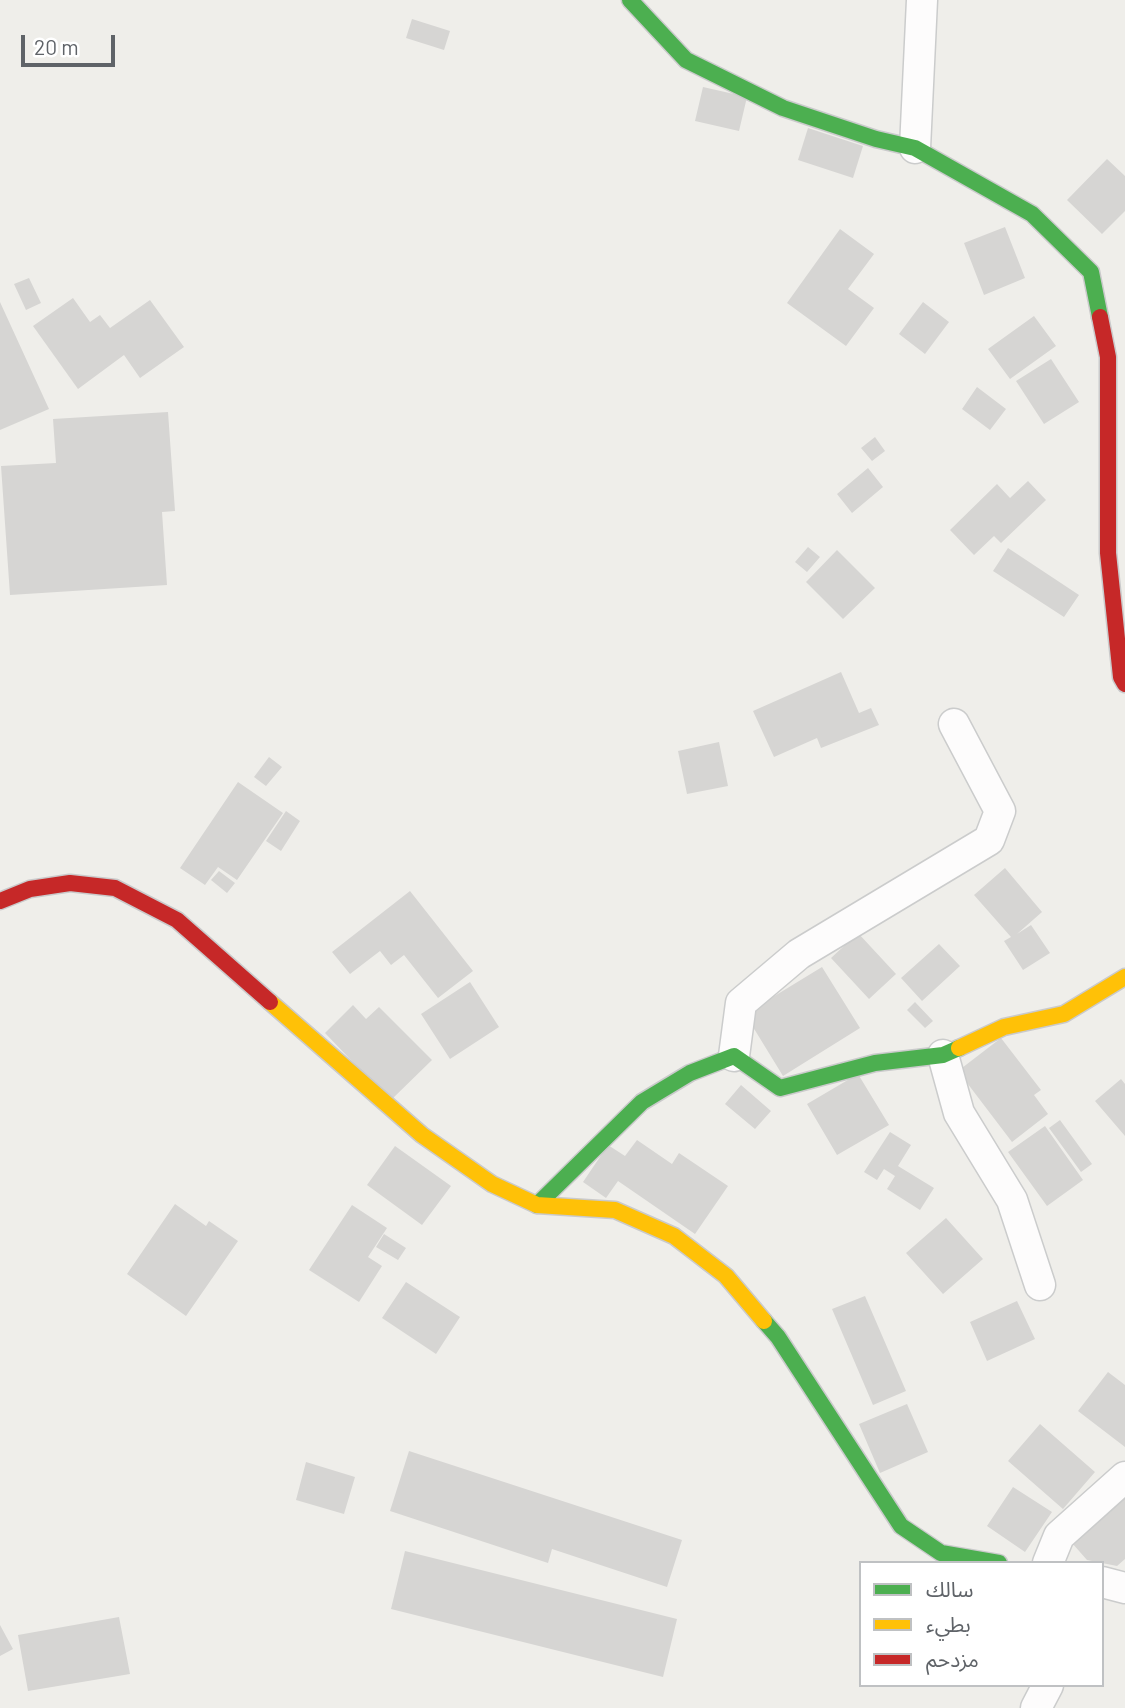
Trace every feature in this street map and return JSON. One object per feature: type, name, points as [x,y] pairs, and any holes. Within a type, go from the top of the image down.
[{"type":"street","points":[[631,0],[686,60],[783,108],[876,139],[915,148],[1032,214],[1091,271],[1108,357],[1108,553],[1121,677],[1125,684]]},
{"type":"street","points":[[915,148],[922,0]]},
{"type":"street","points":[[734,1056],[741,1003],[789,962],[989,840],[1000,811],[954,724]]},
{"type":"street","points":[[0,901],[30,889],[70,883],[115,888],[177,919],[422,1135],[492,1185],[537,1205],[615,1210],[674,1236],[726,1276],[778,1337],[901,1526],[942,1553],[988,1561]]},
{"type":"street","points":[[734,1056],[780,1088],[875,1063],[943,1055],[1004,1027],[1065,1014],[1125,976]]},
{"type":"street","points":[[943,1055],[959,1113],[1012,1200],[1040,1284]]},
{"type":"street","points":[[537,1205],[642,1102],[690,1073],[734,1056]]},
{"type":"street","points":[[1049,1561],[1059,1536],[1125,1476]]},
{"type":"street","points":[[1104,1583],[1125,1588]]},
{"type":"street","points":[[1037,1708],[1047,1687]]},
{"type":"building","points":[[412,19],[450,31],[444,50],[406,38]]},
{"type":"building","points":[[703,87],[747,97],[739,131],[695,121]]},
{"type":"building","points":[[808,128],[863,146],[853,178],[798,160]]},
{"type":"building","points":[[1107,159],[1125,176],[1125,211],[1102,234],[1067,200]]},
{"type":"building","points":[[1005,227],[1025,278],[984,295],[964,243]]},
{"type":"building","points":[[840,229],[874,254],[848,289],[874,308],[846,346],[787,303]]},
{"type":"building","points":[[29,278],[41,303],[26,310],[14,284]]},
{"type":"building","points":[[73,298],[90,322],[100,315],[110,328],[150,300],[184,347],[140,378],[124,355],[78,389],[33,326]]},
{"type":"building","points":[[0,302],[49,409],[0,430]]},
{"type":"building","points":[[923,302],[949,322],[925,354],[899,334]]},
{"type":"building","points":[[1034,316],[1056,346],[1010,379],[988,349]]},
{"type":"building","points":[[1051,359],[1079,402],[1044,424],[1016,381]]},
{"type":"building","points":[[977,387],[1006,409],[990,430],[962,409]]},
{"type":"building","points":[[168,412],[175,511],[162,512],[167,585],[10,595],[1,466],[56,463],[53,419]]},
{"type":"building","points":[[875,437],[885,451],[872,461],[861,448]]},
{"type":"building","points":[[868,468],[883,487],[852,513],[837,494]]},
{"type":"building","points":[[1028,481],[1046,500],[1001,543],[994,536],[974,555],[950,530],[997,484],[1010,498]]},
{"type":"building","points":[[808,547],[820,557],[807,572],[795,562]]},
{"type":"building","points":[[1008,548],[1079,595],[1064,617],[993,571]]},
{"type":"building","points":[[837,550],[875,588],[843,619],[806,582]]},
{"type":"building","points":[[841,672],[859,713],[871,708],[879,725],[821,748],[817,738],[774,757],[753,711]]},
{"type":"building","points":[[719,742],[728,786],[687,794],[678,751]]},
{"type":"building","points":[[269,757],[282,767],[266,786],[254,777]]},
{"type":"building","points":[[238,782],[283,813],[237,880],[218,867],[205,885],[180,868]]},
{"type":"building","points":[[286,811],[300,821],[281,851],[266,841]]},
{"type":"building","points":[[1005,868],[1042,912],[1017,934],[1031,925],[1050,953],[1023,970],[1004,941],[1011,937],[974,895]]},
{"type":"building","points":[[219,871],[235,883],[227,893],[211,880]]},
{"type":"building","points":[[410,891],[473,971],[438,998],[404,955],[391,965],[380,951],[350,974],[332,952]]},
{"type":"building","points":[[858,933],[896,974],[869,999],[831,958]]},
{"type":"building","points":[[939,944],[960,966],[922,1001],[901,978]]},
{"type":"building","points":[[822,967],[860,1028],[783,1076],[745,1014]]},
{"type":"building","points":[[470,982],[499,1027],[450,1059],[421,1014]]},
{"type":"building","points":[[915,1002],[933,1021],[925,1028],[907,1010]]},
{"type":"building","points":[[353,1005],[366,1019],[379,1007],[432,1060],[390,1101],[325,1033]]},
{"type":"building","points":[[1001,1038],[1041,1090],[1034,1095],[1048,1114],[1012,1142],[958,1071]]},
{"type":"building","points":[[858,1074],[889,1125],[837,1155],[807,1104]]},
{"type":"building","points":[[1121,1079],[1125,1084],[1125,1136],[1095,1101]]},
{"type":"building","points":[[741,1085],[771,1111],[755,1129],[725,1104]]},
{"type":"building","points":[[1060,1120],[1092,1164],[1081,1172],[1049,1128]]},
{"type":"building","points":[[1045,1126],[1083,1180],[1047,1206],[1008,1152]]},
{"type":"building","points":[[890,1132],[911,1145],[898,1166],[934,1188],[920,1210],[887,1189],[895,1176],[884,1169],[877,1180],[864,1172]]},
{"type":"building","points":[[637,1140],[672,1164],[679,1153],[728,1186],[695,1234],[618,1181],[606,1198],[583,1182],[608,1145],[625,1156]]},
{"type":"building","points":[[395,1146],[451,1186],[422,1225],[367,1185]]},
{"type":"building","points":[[175,1204],[206,1226],[209,1221],[238,1241],[186,1316],[127,1274]]},
{"type":"building","points":[[352,1205],[387,1228],[368,1257],[382,1266],[359,1302],[309,1270]]},
{"type":"building","points":[[946,1218],[983,1259],[943,1294],[906,1253]]},
{"type":"building","points":[[384,1234],[406,1248],[398,1260],[376,1247]]},
{"type":"building","points":[[406,1282],[460,1317],[436,1354],[382,1318]]},
{"type":"building","points":[[865,1296],[906,1391],[873,1405],[832,1309]]},
{"type":"building","points":[[1017,1301],[1035,1339],[987,1361],[970,1322]]},
{"type":"building","points":[[1108,1372],[1125,1385],[1125,1447],[1078,1411]]},
{"type":"building","points":[[907,1404],[928,1452],[880,1473],[859,1424]]},
{"type":"building","points":[[1040,1424],[1095,1472],[1063,1509],[1008,1461]]},
{"type":"building","points":[[409,1451],[682,1540],[667,1587],[552,1549],[548,1563],[390,1511]]},
{"type":"building","points":[[306,1462],[355,1477],[344,1514],[296,1500]]},
{"type":"building","points":[[1013,1487],[1052,1512],[1025,1552],[987,1526]]},
{"type":"building","points":[[1125,1495],[1125,1559],[1117,1566],[1104,1563],[1104,1561],[1087,1560],[1072,1543]]},
{"type":"building","points":[[405,1551],[677,1619],[663,1677],[391,1609]]},
{"type":"building","points":[[119,1617],[130,1674],[28,1691],[18,1635]]},
{"type":"building","points":[[0,1625],[13,1649],[0,1656]]},
{"type":"traffic: fast","points":[[630,0],[686,60],[783,108],[876,139],[915,148],[1032,214],[1091,272],[1100,317]]},
{"type":"traffic: fast","points":[[537,1205],[642,1102],[690,1073],[734,1056],[780,1088],[875,1063],[943,1055],[959,1048]]},
{"type":"traffic: fast","points":[[764,1321],[778,1337],[901,1526],[941,1553],[987,1561]]},
{"type":"traffic: slow","points":[[959,1048],[1004,1027],[1064,1014],[1125,977]]},
{"type":"traffic: slow","points":[[270,1002],[422,1135],[492,1184],[537,1205],[615,1210],[674,1236],[726,1276],[764,1321]]},
{"type":"traffic: jam","points":[[1100,317],[1108,357],[1108,553],[1121,677],[1125,684]]},
{"type":"traffic: jam","points":[[0,901],[30,889],[70,883],[115,888],[177,920],[270,1002]]}]
